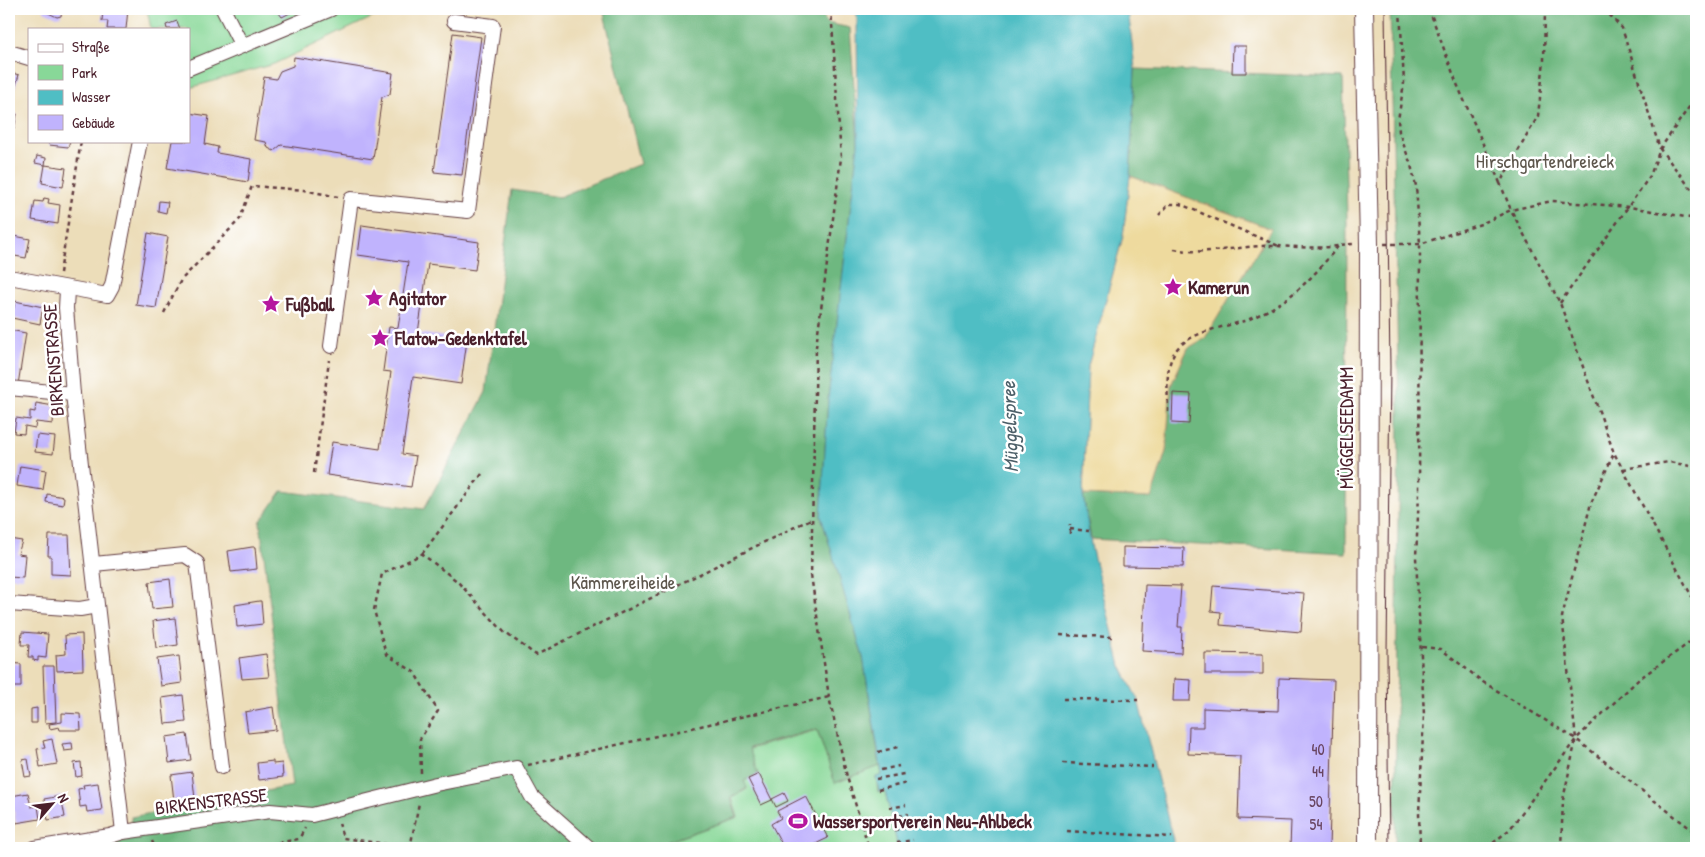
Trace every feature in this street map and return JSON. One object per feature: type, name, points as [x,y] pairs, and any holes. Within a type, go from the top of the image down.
[{"type":"main road","name":"MÜGGELSEEDAMM","points":[[1364,9],[1369,244],[1368,848]]},
{"type":"street","points":[[224,9],[242,46]]},
{"type":"street","points":[[190,68],[331,9]]},
{"type":"street","points":[[331,346],[351,199],[468,211],[493,26],[454,21]]},
{"type":"street","points":[[9,52],[28,58]]},
{"type":"street","name":"BIRKENSTRASSE","points":[[140,142],[112,286],[107,295],[62,289],[66,308],[73,394],[94,564],[123,832],[270,811],[312,815],[422,788],[516,768]]},
{"type":"street","points":[[9,277],[62,289]]},
{"type":"street","points":[[9,388],[73,394]]},
{"type":"street","name":"BIRKENSTRASSE","points":[[94,564],[185,555],[197,563],[222,767]]},
{"type":"street","points":[[9,604],[80,610],[98,606]]},
{"type":"street","points":[[516,768],[532,797],[589,848]]},
{"type":"street","points":[[35,848],[110,836],[123,832]]},
{"type":"path","points":[[831,9],[841,158],[816,347],[811,575],[829,697],[847,777],[870,848]]},
{"type":"path","points":[[1400,9],[1404,83],[1398,120],[1399,132],[1411,165],[1416,186],[1420,244],[1419,494],[1416,557],[1424,715],[1419,813],[1420,848]]},
{"type":"path","points":[[1429,9],[1457,84],[1510,210],[1560,303],[1614,453],[1696,604]]},
{"type":"path","points":[[1500,183],[1538,116],[1544,60],[1545,9]]},
{"type":"path","points":[[1604,9],[1622,28],[1660,149],[1696,196]]},
{"type":"path","points":[[1560,303],[1630,207],[1650,176],[1660,149],[1696,97]]},
{"type":"path","points":[[62,289],[81,142]]},
{"type":"path","points":[[164,313],[181,280],[240,219],[252,186],[304,190],[351,199]]},
{"type":"path","points":[[1394,244],[1420,244],[1481,224],[1510,210],[1552,201],[1630,207],[1696,218]]},
{"type":"path","points":[[1159,215],[1169,204],[1180,204],[1282,247]]},
{"type":"path","points":[[1174,249],[1207,253],[1260,246],[1316,249],[1339,245],[1369,244]]},
{"type":"path","points":[[1168,412],[1168,374],[1173,355],[1185,342],[1203,334],[1247,320],[1272,308],[1302,288],[1339,245]]},
{"type":"path","points":[[314,474],[331,346]]},
{"type":"path","points":[[1561,848],[1563,800],[1576,739],[1562,617],[1591,503],[1614,453]]},
{"type":"path","points":[[1623,469],[1669,462],[1696,467]]},
{"type":"path","points":[[336,809],[343,838],[411,848],[422,788],[420,738],[438,711],[414,672],[386,654],[374,610],[382,574],[422,554],[482,474]]},
{"type":"path","points":[[422,554],[457,582],[504,632],[536,655],[811,520]]},
{"type":"path","points":[[1070,524],[1070,534]]},
{"type":"path","points":[[1070,529],[1089,531]]},
{"type":"path","points":[[1060,635],[1114,637]]},
{"type":"path","points":[[1487,848],[1510,829],[1576,739],[1639,679],[1696,638]]},
{"type":"path","points":[[1422,647],[1441,649],[1483,682],[1576,739],[1696,833]]},
{"type":"path","points":[[516,768],[829,697]]},
{"type":"path","points":[[1063,699],[1138,700]]},
{"type":"path","points":[[878,752],[898,747]]},
{"type":"path","points":[[1063,763],[1153,766]]},
{"type":"path","points":[[881,770],[899,766]]},
{"type":"path","points":[[876,779],[904,774]]},
{"type":"path","points":[[878,790],[907,783]]},
{"type":"path","points":[[889,808],[906,805]]},
{"type":"path","points":[[891,818],[908,814]]},
{"type":"path","points":[[247,848],[299,839],[312,815]]},
{"type":"path","points":[[894,830],[914,826]]},
{"type":"path","points":[[1067,831],[1172,837]]},
{"type":"path","points":[[898,843],[912,840]]},
{"type":"green space","points":[[147,9],[390,9],[274,64],[190,88],[190,28],[151,28]]},
{"type":"green space","name":"Kämmereiheide","points":[[603,9],[819,9],[827,23],[850,28],[858,144],[828,399],[821,516],[863,657],[880,766],[835,783],[817,729],[749,748],[758,774],[744,781],[747,788],[731,798],[737,817],[649,848],[76,848],[133,837],[131,817],[292,786],[260,522],[282,491],[424,509],[486,392],[512,190],[559,197],[640,164]]},
{"type":"green space","name":"Hirschgartendreieck","points":[[1390,9],[1696,9],[1696,848],[1400,848],[1395,844],[1399,410]]},
{"type":"green space","points":[[1135,69],[1343,77],[1347,217],[1346,553],[1091,539],[1083,495],[1151,498],[1166,451],[1171,385],[1188,348],[1205,338],[1271,229],[1130,176]]},
{"type":"green space","points":[[817,730],[835,783],[880,766],[882,775],[876,777],[878,792],[885,791],[898,848],[650,848],[738,817],[732,798],[747,789],[744,781],[758,774],[749,749]]},
{"type":"sand","name":"Kamerun","points":[[1130,176],[1271,229],[1205,338],[1188,348],[1171,385],[1166,451],[1151,498],[1083,495],[1088,366],[1123,236]]},
{"type":"water","name":"Müggelspree","points":[[854,9],[1128,9],[1135,69],[1130,176],[1123,236],[1088,366],[1083,495],[1092,550],[1121,666],[1138,700],[1175,848],[898,848],[885,791],[879,792],[876,777],[882,775],[863,657],[821,516],[828,399],[858,144],[857,17]]},
{"type":"building","points":[[44,9],[62,9],[61,16],[57,17],[44,11]]},
{"type":"building","points":[[103,9],[128,9],[126,28],[107,28],[108,21],[102,21]]},
{"type":"building","points":[[276,9],[298,9],[282,17]]},
{"type":"building","points":[[177,21],[180,28],[167,28],[166,25]]},
{"type":"building","points":[[453,33],[481,37],[462,175],[434,172]]},
{"type":"building","points":[[1233,46],[1246,46],[1246,73],[1232,73]]},
{"type":"building","points":[[294,57],[393,73],[390,94],[382,97],[373,159],[281,145],[274,151],[268,148],[266,142],[254,140],[264,77],[276,79],[280,71],[293,66]]},
{"type":"building","points":[[9,72],[19,75],[13,94],[9,93]]},
{"type":"building","points":[[11,113],[17,114],[14,129],[9,128]]},
{"type":"building","points":[[190,113],[209,116],[205,144],[218,147],[217,153],[251,159],[248,182],[167,168],[172,142],[190,142]]},
{"type":"building","points":[[49,142],[70,142],[68,147],[49,145]]},
{"type":"building","points":[[37,156],[46,158],[45,165],[35,163]]},
{"type":"building","points":[[45,165],[66,168],[63,187],[42,183]]},
{"type":"building","points":[[44,198],[49,199],[48,203],[60,205],[58,224],[32,220],[35,201],[43,202]]},
{"type":"building","points":[[159,201],[168,202],[166,213],[158,211]]},
{"type":"building","points":[[362,225],[479,242],[475,270],[428,264],[418,333],[467,340],[461,384],[413,377],[402,454],[416,456],[411,487],[327,475],[332,442],[380,449],[391,372],[383,371],[389,327],[398,328],[408,262],[358,255]]},
{"type":"building","points":[[148,233],[168,237],[156,308],[136,305]]},
{"type":"building","points":[[9,235],[30,239],[26,258],[9,255]]},
{"type":"building","points":[[15,301],[43,307],[40,324],[12,318]]},
{"type":"building","points":[[9,330],[26,333],[18,385],[9,383]]},
{"type":"building","points":[[1173,393],[1191,394],[1189,424],[1172,423]]},
{"type":"building","points":[[36,403],[54,406],[53,424],[36,422],[35,428],[25,426],[24,434],[14,433],[16,418],[30,420],[30,411],[35,412]]},
{"type":"building","points":[[37,435],[55,437],[53,454],[35,452]]},
{"type":"building","points":[[20,466],[46,470],[43,490],[17,486]]},
{"type":"building","points":[[47,494],[64,497],[63,505],[46,502]]},
{"type":"building","points":[[49,535],[69,535],[71,575],[51,574],[51,556],[48,556]]},
{"type":"building","points":[[9,539],[22,541],[18,554],[25,555],[23,578],[9,577]]},
{"type":"building","points":[[255,547],[257,569],[231,572],[228,551]]},
{"type":"building","points":[[1123,547],[1184,548],[1183,567],[1123,566]]},
{"type":"building","points":[[170,579],[173,607],[152,609],[149,582]]},
{"type":"building","points":[[1145,585],[1181,586],[1178,627],[1182,627],[1181,653],[1142,651]]},
{"type":"building","points":[[1213,586],[1304,593],[1301,632],[1220,625],[1221,612],[1211,611]]},
{"type":"building","points":[[261,601],[263,624],[237,627],[235,605]]},
{"type":"building","points":[[175,618],[178,645],[156,648],[153,621]]},
{"type":"building","points":[[9,631],[13,631],[12,646],[9,645]]},
{"type":"building","points":[[22,632],[48,634],[46,658],[38,657],[38,661],[33,660],[33,657],[28,657],[29,645],[21,645]]},
{"type":"building","points":[[82,634],[83,670],[57,671],[56,655],[66,654],[65,635]]},
{"type":"building","points":[[1205,653],[1263,654],[1263,674],[1205,674]]},
{"type":"building","points":[[266,654],[269,677],[242,679],[239,658]]},
{"type":"building","points":[[179,656],[182,683],[161,686],[157,659]]},
{"type":"building","points":[[9,663],[21,664],[21,687],[9,687]]},
{"type":"building","points":[[43,666],[54,666],[56,722],[45,723]]},
{"type":"building","points":[[1279,678],[1334,680],[1329,848],[1290,848],[1291,821],[1238,819],[1240,756],[1188,754],[1189,727],[1203,727],[1203,708],[1278,711]]},
{"type":"building","points":[[1174,679],[1191,680],[1190,701],[1173,701]]},
{"type":"building","points":[[183,695],[186,722],[165,724],[162,698]]},
{"type":"building","points":[[273,707],[276,730],[248,733],[245,712]]},
{"type":"building","points":[[37,708],[37,723],[31,723],[31,709]]},
{"type":"building","points":[[62,713],[80,714],[81,730],[60,730],[59,727],[50,729],[49,724],[62,722]]},
{"type":"building","points":[[187,734],[191,760],[169,763],[166,737]]},
{"type":"building","points":[[52,739],[57,764],[40,767],[37,749],[45,748],[43,741]]},
{"type":"building","points":[[72,743],[73,750],[64,751],[62,744]]},
{"type":"building","points":[[28,759],[31,776],[25,777],[22,760]]},
{"type":"building","points":[[273,761],[273,764],[282,763],[283,777],[259,780],[257,763]]},
{"type":"building","points":[[81,762],[82,776],[76,777],[74,763]]},
{"type":"building","points":[[192,772],[195,799],[174,801],[171,775]]},
{"type":"building","points":[[759,774],[772,800],[761,805],[748,779]]},
{"type":"building","points":[[98,783],[102,810],[87,812],[86,806],[80,807],[78,789],[84,788],[83,785]]},
{"type":"building","points":[[28,793],[31,807],[38,806],[40,819],[16,823],[11,796]]},
{"type":"building","points":[[784,793],[788,801],[776,807],[772,799]]},
{"type":"building","points":[[61,796],[65,817],[48,820],[44,799]]},
{"type":"building","name":"Wassersportverein Neu-Ahlbeck","points":[[806,796],[828,838],[807,848],[784,848],[771,824],[781,818],[777,811]]},
{"type":"tram line","points":[[1385,9],[1390,367],[1387,654],[1389,848]]},
{"type":"place","name":"Kamerun","points":[[1173,287]]},
{"type":"place","name":"Agitator","points":[[374,298]]},
{"type":"place","name":"Fußball","points":[[271,304]]},
{"type":"place","name":"Flatow-Gedenktafel","points":[[380,338]]},
{"type":"place","name":"Wassersportverein Neu-Ahlbeck","points":[[798,821]]}]
